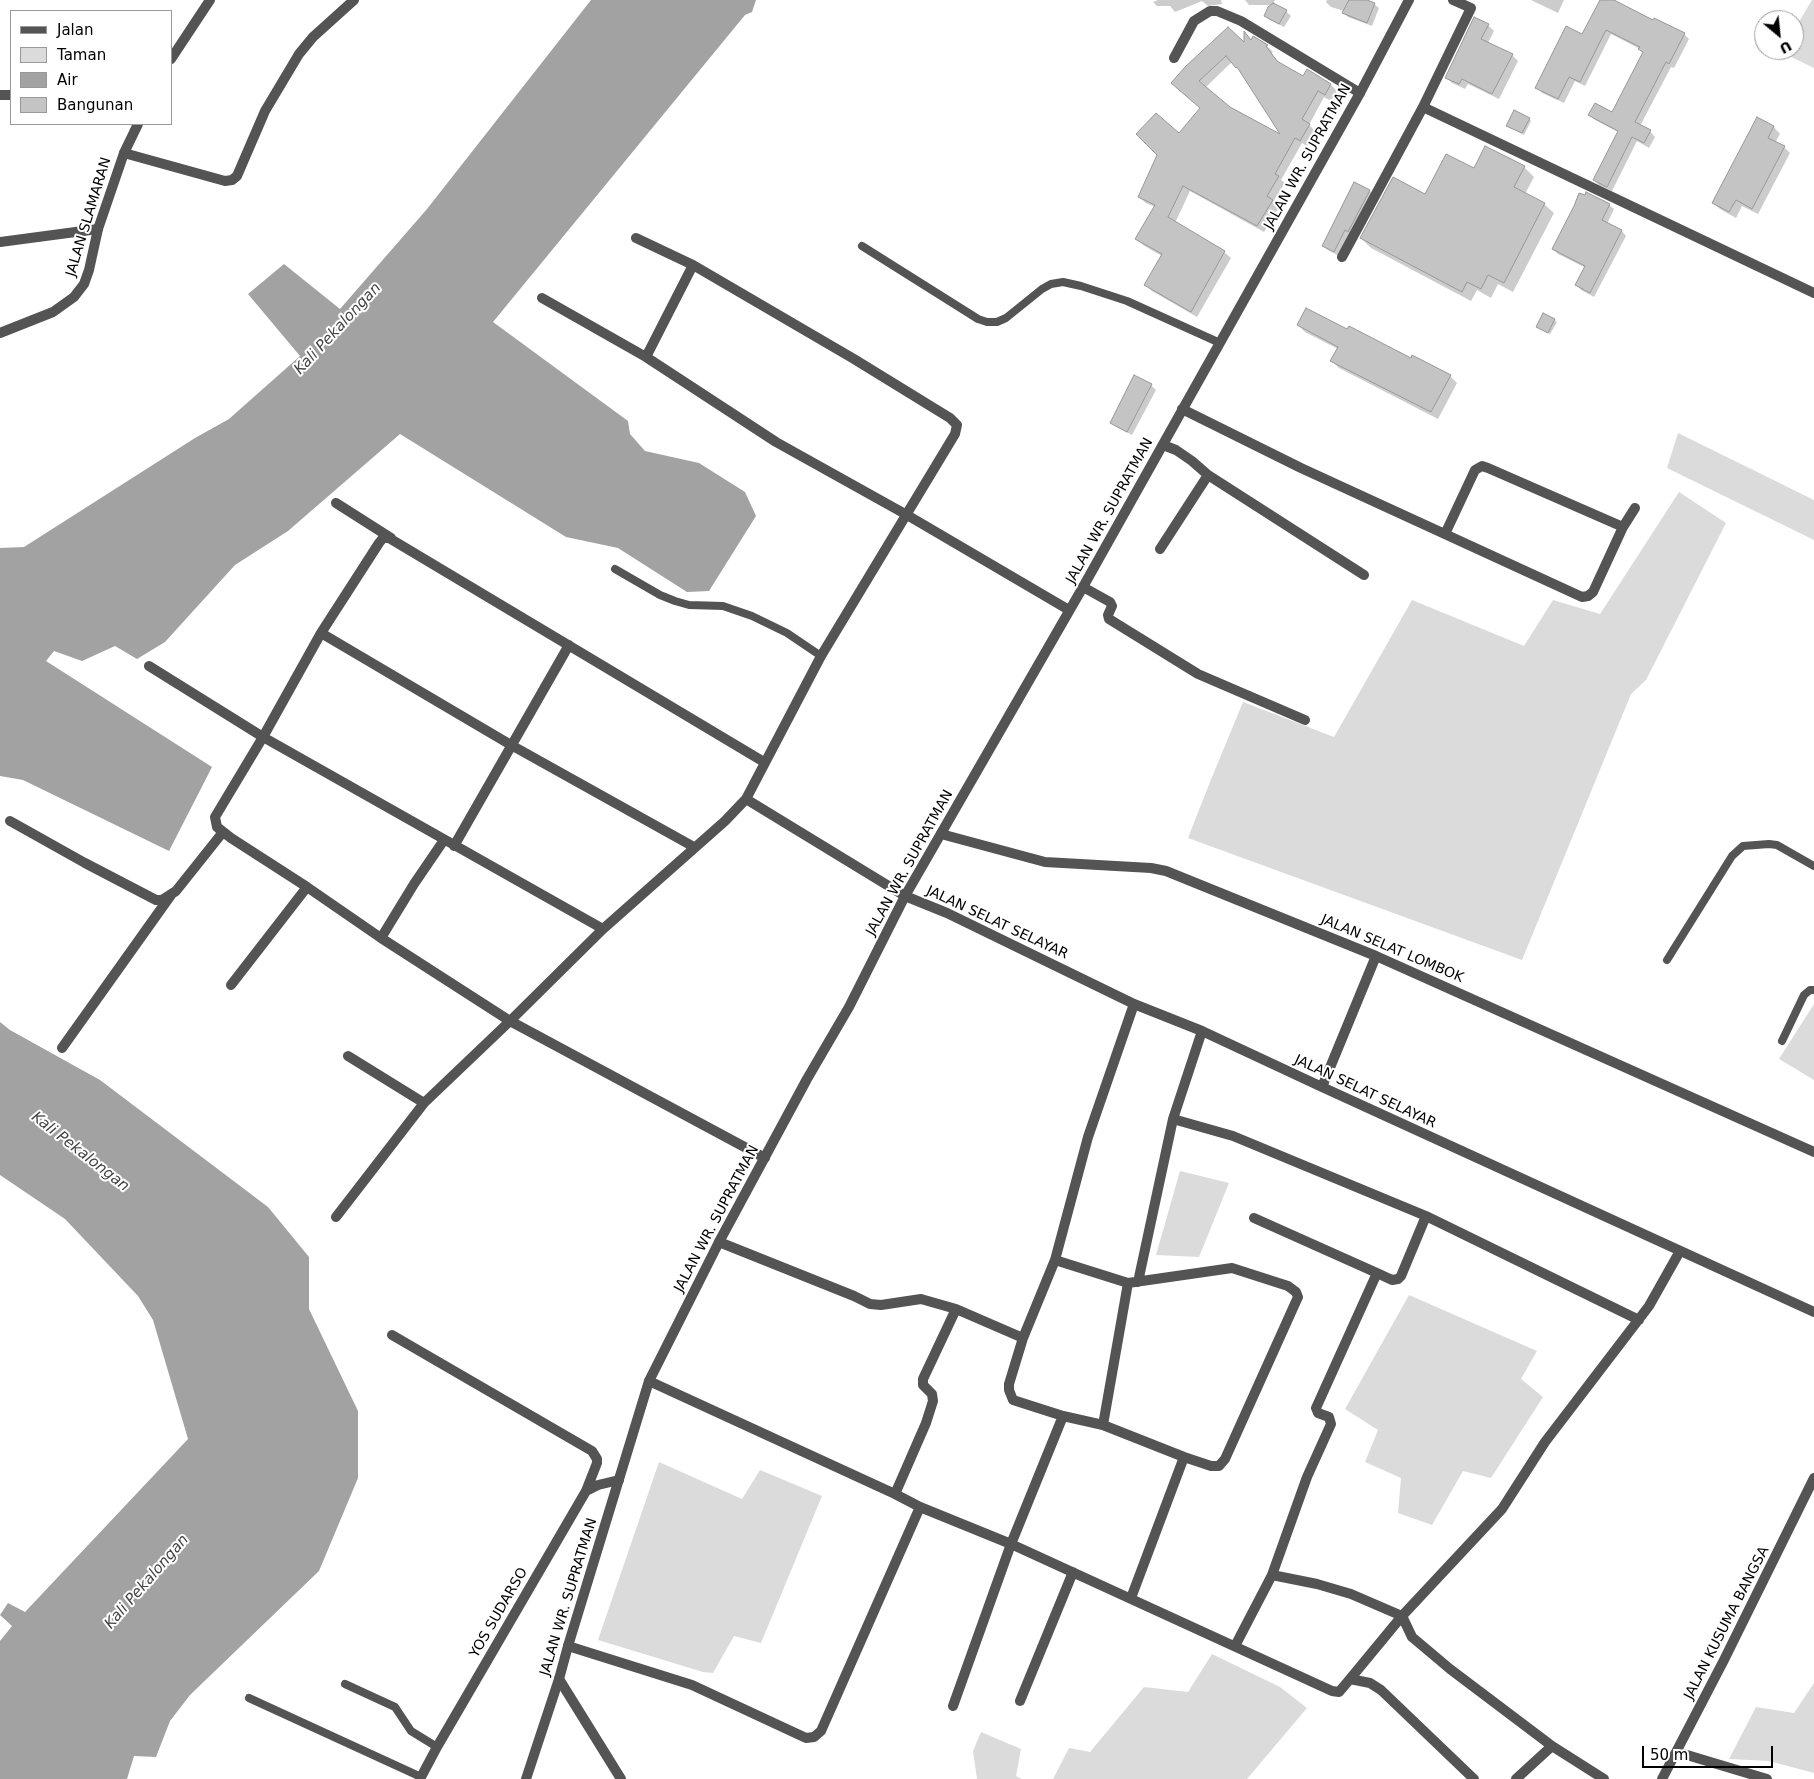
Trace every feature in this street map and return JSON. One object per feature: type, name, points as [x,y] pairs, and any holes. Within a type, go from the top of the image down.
[{"type":"street","points":[[172,58],[210,0]]},
{"type":"street","points":[[124,153],[225,181],[234,179],[265,111],[299,54],[313,37],[354,0]]},
{"type":"street","name":"JALAN WR. SUPRATMAN","points":[[526,1779],[559,1679],[649,1380],[719,1242],[807,1079],[849,1007],[905,896],[1083,587],[1360,93],[1409,0]]},
{"type":"street","points":[[1342,257],[1423,107],[1473,4],[1453,0]]},
{"type":"street","points":[[1174,58],[1194,21],[1210,11],[1217,11],[1241,20],[1360,93]]},
{"type":"street","points":[[1423,107],[1814,293]]},
{"type":"street","name":"JALAN SLAMARAN","points":[[0,333],[53,312],[74,297],[84,284],[98,228],[124,153],[138,125]]},
{"type":"street","points":[[0,242],[98,228]]},
{"type":"street","points":[[336,1217],[424,1103],[603,929],[725,821],[746,799],[821,656],[956,434],[957,428],[954,420],[693,265],[636,238]]},
{"type":"street","points":[[646,357],[693,265]]},
{"type":"street","points":[[542,298],[646,357],[776,442],[907,515],[1070,610]]},
{"type":"street","points":[[1182,409],[1301,468],[1585,597],[1593,592],[1622,527],[1634,508]]},
{"type":"street","points":[[1162,445],[1176,450],[1192,460],[1208,475],[1364,575]]},
{"type":"street","points":[[1445,534],[1475,470],[1482,466],[1622,527]]},
{"type":"street","points":[[1160,549],[1208,475]]},
{"type":"street","points":[[336,503],[764,762]]},
{"type":"street","points":[[391,538],[383,538],[378,543],[321,633],[262,737],[215,814],[216,824],[223,832],[381,938],[510,1021],[765,1158]]},
{"type":"street","points":[[1083,587],[1104,598],[1112,606],[1108,618],[1121,628],[1198,674],[1305,720]]},
{"type":"street","points":[[321,633],[511,745],[694,847]]},
{"type":"street","points":[[454,846],[568,644]]},
{"type":"street","points":[[148,666],[262,737],[603,929]]},
{"type":"street","name":"JALAN SELAT SELAYAR","points":[[746,799],[905,896],[947,913],[1134,1004],[1202,1031],[1322,1088],[1814,1312]]},
{"type":"street","points":[[10,821],[151,900],[162,900],[172,895]]},
{"type":"street","points":[[62,1048],[172,895],[223,832]]},
{"type":"street","name":"JALAN SELAT LOMBOK","points":[[941,834],[1046,862],[1166,871],[1376,956],[1814,1152]]},
{"type":"street","points":[[381,938],[444,840]]},
{"type":"street","points":[[231,985],[307,887]]},
{"type":"street","points":[[1322,1088],[1376,956]]},
{"type":"street","points":[[1054,1260],[1133,1282],[1232,1268],[1288,1286],[1296,1292],[1298,1297],[1225,1459],[1219,1466],[1211,1466],[1184,1457],[1103,1425],[1063,1416],[1013,1400],[1009,1390],[1009,1384],[1023,1338],[1054,1260],[1088,1138],[1134,1004]]},
{"type":"street","points":[[1103,1425],[1133,1282],[1173,1119],[1202,1031]]},
{"type":"street","points":[[348,1056],[424,1103]]},
{"type":"street","points":[[1173,1119],[1233,1136],[1426,1216],[1639,1320]]},
{"type":"street","points":[[1254,1218],[1392,1280],[1398,1279],[1401,1276],[1426,1216]]},
{"type":"street","points":[[719,1242],[870,1304],[888,1304],[918,1299],[956,1309],[1023,1338]]},
{"type":"street","points":[[649,1380],[920,1507],[1011,1544],[1332,1691],[1339,1692],[1502,1509],[1546,1442],[1649,1306],[1680,1251]]},
{"type":"street","points":[[1236,1646],[1272,1575],[1308,1477],[1331,1424],[1330,1418],[1318,1413],[1316,1408],[1377,1273]]},
{"type":"street","points":[[895,1494],[926,1423],[933,1401],[932,1394],[923,1385],[923,1379],[956,1309]]},
{"type":"street","name":"YOS SUDARSO","points":[[392,1335],[592,1451],[597,1459],[597,1467],[586,1491],[437,1747],[421,1778]]},
{"type":"street","points":[[953,1706],[1011,1544],[1063,1416]]},
{"type":"street","points":[[1131,1598],[1184,1457]]},
{"type":"street","name":"JALAN KUSUMA BANGSA","points":[[1662,1779],[1729,1652],[1814,1478]]},
{"type":"street","points":[[586,1491],[598,1485],[619,1480]]},
{"type":"street","points":[[568,1646],[692,1685],[806,1738],[814,1737],[820,1731],[920,1507]]},
{"type":"street","points":[[1020,1702],[1073,1572]]},
{"type":"street","points":[[1272,1575],[1317,1584],[1351,1594],[1403,1619],[1412,1637],[1450,1670],[1552,1746],[1604,1779]]},
{"type":"street","points":[[559,1679],[621,1779]]},
{"type":"street","points":[[1352,1679],[1370,1682],[1376,1686],[1474,1779]]},
{"type":"street","points":[[1516,1779],[1552,1746]]},
{"type":"street","points":[[1677,1752],[1754,1777],[1767,1779]]},
{"type":"lane","points":[[862,246],[978,319],[987,322],[997,322],[1006,318],[1042,289],[1054,282],[1063,282],[1127,301],[1220,343]]},
{"type":"lane","points":[[615,569],[660,595],[675,601],[689,605],[723,606],[752,616],[787,633],[821,656]]},
{"type":"lane","points":[[1667,960],[1732,856],[1743,846],[1777,845],[1814,866]]},
{"type":"lane","points":[[1782,1041],[1804,995],[1810,990],[1814,990]]},
{"type":"lane","points":[[345,1684],[395,1707],[411,1731],[437,1747]]},
{"type":"lane","points":[[248,1698],[421,1778]]},
{"type":"green space","points":[[1812,0],[1814,0],[1814,68],[1798,60],[1804,60],[1804,13]]},
{"type":"green space","points":[[1678,433],[1814,500],[1814,540],[1667,468]]},
{"type":"green space","points":[[1679,492],[1726,523],[1646,680],[1631,694],[1522,960],[1188,838],[1243,702],[1334,737],[1412,600],[1524,646],[1553,600],[1600,614]]},
{"type":"green space","points":[[1814,1004],[1814,1080],[1779,1059]]},
{"type":"green space","points":[[1180,1171],[1229,1183],[1199,1257],[1156,1255]]},
{"type":"green space","points":[[1409,1295],[1537,1351],[1521,1379],[1543,1397],[1491,1478],[1463,1471],[1432,1525],[1398,1513],[1401,1478],[1365,1462],[1378,1430],[1345,1409]]},
{"type":"green space","points":[[659,1462],[742,1499],[760,1470],[822,1496],[761,1643],[734,1636],[713,1673],[703,1672],[598,1640]]},
{"type":"green space","points":[[1212,1654],[1280,1687],[1307,1708],[1247,1779],[1053,1779],[1069,1748],[1090,1752],[1144,1687],[1188,1692]]},
{"type":"green space","points":[[1814,1683],[1814,1773],[1769,1761],[1729,1759],[1756,1707],[1794,1713]]},
{"type":"green space","points":[[981,1732],[1021,1749],[1016,1776],[1022,1779],[977,1779],[973,1751]]},
{"type":"water","name":"Kali Pekalongan","points":[[591,0],[756,0],[752,12],[745,15],[493,322],[628,421],[630,434],[645,451],[699,463],[745,492],[756,516],[709,591],[687,592],[618,548],[566,537],[400,434],[288,531],[235,565],[165,642],[137,659],[115,646],[82,661],[54,651],[46,661],[212,767],[169,851],[23,780],[0,776],[0,548],[24,547],[195,438],[229,419],[300,356],[248,294],[284,264],[340,309],[427,209]]},
{"type":"water","name":"Kali Pekalongan","points":[[0,1022],[10,1030],[100,1080],[268,1207],[309,1257],[309,1309],[358,1411],[358,1478],[319,1571],[190,1695],[170,1721],[156,1757],[134,1756],[127,1779],[0,1779],[0,1641],[12,1626],[0,1615],[8,1603],[25,1612],[188,1439],[153,1320],[138,1296],[65,1219],[0,1175]]},
{"type":"building","points":[[1349,0],[1367,0],[1375,3],[1367,23],[1342,13]]},
{"type":"building","points":[[1600,0],[1614,0],[1653,20],[1654,18],[1685,33],[1669,64],[1666,62],[1635,122],[1651,130],[1644,143],[1632,137],[1607,187],[1593,180],[1618,131],[1588,115],[1595,103],[1612,112],[1643,52],[1638,49],[1640,47],[1606,30],[1580,82],[1569,77],[1558,99],[1535,88],[1566,26],[1582,34]]},
{"type":"building","points":[[1273,3],[1287,10],[1279,24],[1264,16],[1268,7]]},
{"type":"building","points":[[1474,17],[1489,24],[1481,39],[1513,54],[1492,94],[1462,79],[1459,84],[1445,78]]},
{"type":"building","points":[[1228,27],[1244,42],[1244,31],[1251,40],[1253,36],[1268,45],[1266,46],[1277,61],[1303,76],[1307,69],[1331,84],[1325,95],[1318,91],[1302,119],[1310,124],[1300,141],[1295,138],[1275,174],[1279,176],[1267,196],[1273,200],[1257,226],[1183,186],[1168,217],[1225,251],[1191,312],[1144,285],[1162,254],[1135,239],[1155,205],[1138,197],[1157,155],[1136,134],[1156,113],[1179,133],[1200,108],[1171,83],[1185,67]],"holes":[[[1226,56],[1237,67],[1280,134],[1230,107],[1199,81]]]},
{"type":"building","points":[[1514,110],[1530,118],[1522,133],[1506,126]]},
{"type":"building","points":[[1757,117],[1774,126],[1768,138],[1785,146],[1752,209],[1736,200],[1729,212],[1712,203]]},
{"type":"building","points":[[1485,146],[1525,166],[1514,187],[1545,203],[1504,283],[1488,275],[1481,289],[1467,282],[1462,292],[1360,238],[1393,177],[1425,194],[1446,154],[1474,168]]},
{"type":"building","points":[[1354,182],[1370,190],[1348,232],[1345,230],[1334,252],[1322,246]]},
{"type":"building","points":[[1586,192],[1610,204],[1602,220],[1622,230],[1590,293],[1575,285],[1585,266],[1552,249],[1579,193],[1585,195]]},
{"type":"building","points":[[1306,308],[1347,329],[1349,326],[1411,358],[1412,355],[1451,375],[1431,412],[1330,361],[1338,347],[1297,325]]},
{"type":"building","points":[[1543,313],[1555,319],[1548,333],[1536,327]]},
{"type":"building","points":[[1134,375],[1152,384],[1127,432],[1110,423]]}]
